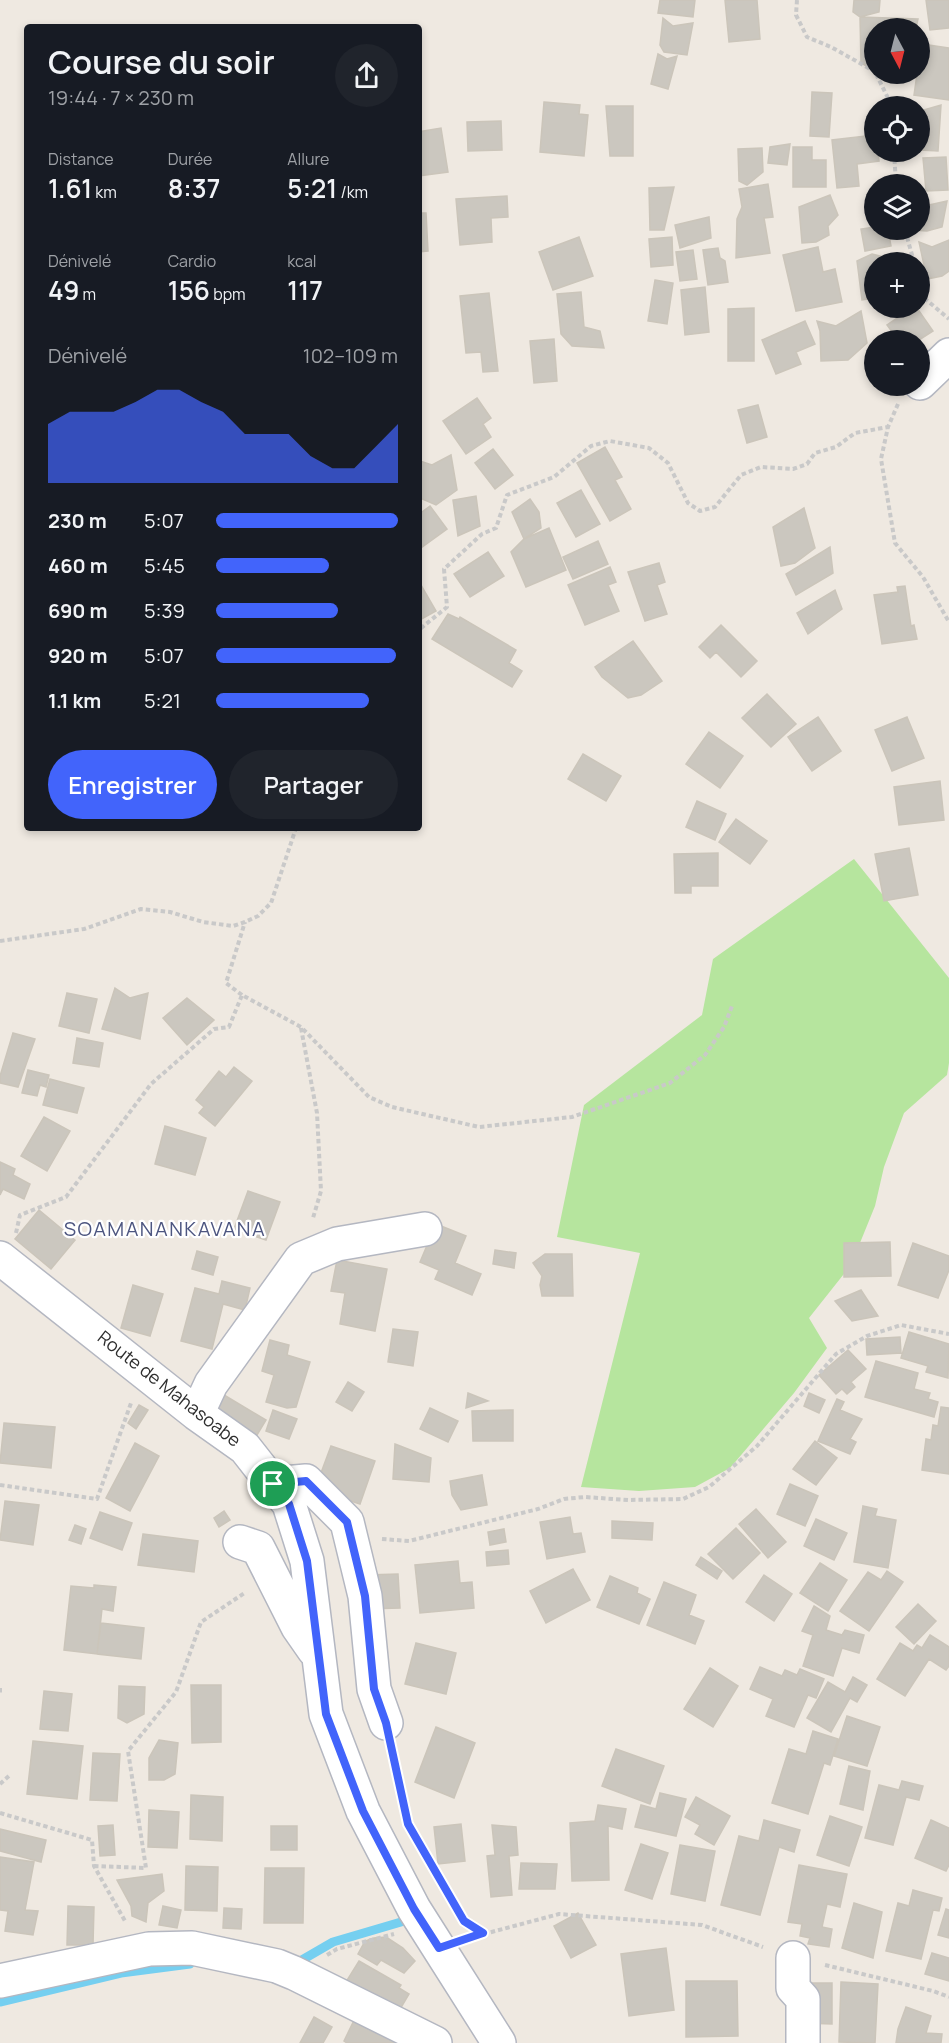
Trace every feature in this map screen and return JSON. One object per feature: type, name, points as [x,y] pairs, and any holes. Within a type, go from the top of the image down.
[{"type":"street","points":[[906,400],[949,355]]},
{"type":"street","points":[[198,1414],[211,1384],[301,1259],[338,1244],[425,1229]]},
{"type":"street","name":"Route de Mahasoabe","points":[[1,1258],[198,1414],[245,1448],[289,1504],[307,1561],[326,1714],[363,1811],[414,1909],[499,2043]]},
{"type":"street","points":[[273,1484],[306,1481],[347,1522],[365,1596],[374,1689],[386,1723]]},
{"type":"street","points":[[240,1542],[258,1548],[298,1628],[319,1656]]},
{"type":"street","points":[[0,1981],[149,1949],[192,1948],[285,1970],[435,2043]]},
{"type":"street","points":[[793,1958],[793,1988],[803,1999],[803,2043]]},
{"type":"path","points":[[797,0],[796,15],[807,37],[831,46],[864,66]]},
{"type":"path","points":[[930,303],[949,319]]},
{"type":"path","points":[[906,400],[881,459],[895,543],[923,577],[949,622]]},
{"type":"path","points":[[422,627],[447,606],[444,569],[482,534],[496,528],[507,495],[554,477],[591,446],[609,441],[649,448],[668,464],[688,503],[700,511],[715,507],[741,476],[761,467],[793,469],[807,464],[815,453],[836,447],[906,400]]},
{"type":"path","points":[[0,941],[84,929],[141,909],[170,912],[203,922],[233,926],[245,922],[258,916],[271,903],[295,831]]},
{"type":"path","points":[[245,922],[226,983],[301,1027],[369,1097],[392,1107],[479,1127],[572,1117],[670,1083],[705,1055],[724,1027],[732,1006]]},
{"type":"path","points":[[1,1258],[13,1244],[20,1215],[66,1197],[151,1084],[214,1029],[229,1027],[243,995]]},
{"type":"path","points":[[301,1027],[317,1113],[321,1191],[301,1259]]},
{"type":"path","points":[[347,1522],[374,1538],[409,1541],[538,1509],[564,1499],[585,1497],[628,1500],[683,1499],[709,1487],[757,1446],[836,1354],[867,1336],[901,1325],[949,1334]]},
{"type":"path","points":[[0,1485],[97,1499],[133,1397],[148,1374]]},
{"type":"path","points":[[94,1866],[146,1868],[128,1751],[176,1692],[201,1622],[272,1575]]},
{"type":"path","points":[[0,1688],[0,1694]]},
{"type":"path","points":[[386,1723],[408,1824],[464,1921],[483,1933]]},
{"type":"path","points":[[0,1784],[11,1774]]},
{"type":"path","points":[[0,1813],[92,1840],[94,1866],[130,1930],[149,1949]]},
{"type":"path","points":[[439,1948],[483,1933],[560,1914],[702,1925],[793,1958],[933,1991],[949,1997]]},
{"type":"path","points":[[285,1970],[337,1949],[399,1932]]},
{"type":"green space","points":[[854,859],[949,978],[947,1075],[904,1113],[884,1167],[875,1206],[851,1265],[809,1318],[827,1348],[794,1393],[730,1468],[695,1487],[639,1491],[581,1487],[640,1253],[557,1237],[584,1105],[702,1015],[713,959]]},
{"type":"building","points":[[660,0],[695,0],[693,17],[658,13]]},
{"type":"building","points":[[725,0],[757,0],[760,39],[729,42]]},
{"type":"building","points":[[854,0],[880,0],[879,12],[860,17],[853,12]]},
{"type":"building","points":[[926,0],[949,0],[949,28],[930,30]]},
{"type":"building","points":[[860,17],[889,18],[864,18],[864,65],[861,63]]},
{"type":"building","points":[[663,18],[673,26],[693,23],[687,55],[664,52],[660,45]]},
{"type":"building","points":[[930,45],[949,48],[949,100],[914,95],[916,84],[930,84]]},
{"type":"building","points":[[658,54],[667,59],[677,56],[668,89],[651,84]]},
{"type":"building","points":[[812,92],[832,93],[829,137],[810,136]]},
{"type":"building","points":[[544,102],[580,105],[579,114],[588,115],[584,156],[540,152]]},
{"type":"building","points":[[941,105],[938,151],[930,151],[930,108]]},
{"type":"building","points":[[606,106],[633,106],[633,156],[610,156]]},
{"type":"building","points":[[501,121],[502,150],[468,151],[467,122]]},
{"type":"building","points":[[441,128],[448,172],[422,176],[422,131]]},
{"type":"building","points":[[864,136],[864,162],[872,162],[857,164],[859,186],[837,188],[832,140]]},
{"type":"building","points":[[790,144],[787,165],[768,163],[770,147]]},
{"type":"building","points":[[793,147],[812,147],[812,160],[826,160],[826,187],[793,187]]},
{"type":"building","points":[[762,148],[763,172],[747,185],[739,181],[738,149]]},
{"type":"building","points":[[946,157],[948,190],[930,191],[930,174],[924,174],[923,162],[930,162],[930,158]]},
{"type":"building","points":[[768,184],[773,217],[764,218],[770,253],[736,258],[737,219],[742,207],[739,189]]},
{"type":"building","points":[[674,187],[664,230],[650,230],[649,188]]},
{"type":"building","points":[[830,195],[838,215],[828,226],[829,235],[816,242],[802,243],[799,207]]},
{"type":"building","points":[[507,196],[508,217],[491,218],[492,242],[460,245],[456,199]]},
{"type":"building","points":[[947,201],[942,227],[930,230],[930,205]]},
{"type":"building","points":[[422,213],[426,213],[428,251],[422,252]]},
{"type":"building","points":[[709,217],[711,238],[680,248],[675,225]]},
{"type":"building","points":[[861,229],[864,229],[864,240],[890,240],[891,246],[865,251]]},
{"type":"building","points":[[579,237],[593,276],[553,290],[539,252]]},
{"type":"building","points":[[672,237],[673,265],[651,267],[649,239]]},
{"type":"building","points":[[949,240],[949,271],[942,276],[930,278],[930,252],[921,252],[919,242],[932,247]]},
{"type":"building","points":[[818,247],[823,272],[835,269],[842,302],[796,311],[783,255]]},
{"type":"building","points":[[718,248],[720,258],[725,261],[728,282],[708,285],[703,250]]},
{"type":"building","points":[[693,250],[697,279],[680,281],[676,252]]},
{"type":"building","points":[[864,258],[864,300],[862,300],[857,261]]},
{"type":"building","points":[[655,280],[673,283],[667,324],[648,321]]},
{"type":"building","points":[[705,287],[709,332],[685,335],[681,290]]},
{"type":"building","points":[[581,292],[584,327],[600,331],[604,348],[572,346],[561,334],[557,294]]},
{"type":"building","points":[[489,293],[498,371],[483,372],[481,352],[466,353],[460,296]]},
{"type":"building","points":[[754,308],[754,361],[728,361],[728,309]]},
{"type":"building","points":[[861,311],[865,330],[864,346],[848,360],[821,361],[820,331],[817,321],[836,326]]},
{"type":"building","points":[[897,318],[924,318],[933,331],[930,333],[930,330],[891,330],[887,325]]},
{"type":"building","points":[[805,321],[815,344],[796,352],[801,364],[776,374],[762,340]]},
{"type":"building","points":[[554,339],[557,381],[534,383],[530,341]]},
{"type":"building","points":[[477,398],[491,418],[483,424],[491,437],[466,454],[443,421]]},
{"type":"building","points":[[758,405],[767,437],[747,443],[738,410]]},
{"type":"building","points":[[605,447],[622,477],[615,480],[631,509],[610,521],[577,463]]},
{"type":"building","points":[[493,449],[513,475],[495,489],[475,463]]},
{"type":"building","points":[[451,455],[457,490],[436,505],[422,499],[422,462],[432,465]]},
{"type":"building","points":[[581,490],[600,524],[576,537],[557,503]]},
{"type":"building","points":[[476,496],[480,526],[458,536],[453,500]]},
{"type":"building","points":[[530,499],[539,512],[541,528],[524,539],[512,512]]},
{"type":"building","points":[[430,506],[447,529],[422,547],[422,512]]},
{"type":"building","points":[[804,508],[815,548],[795,563],[781,566],[773,527]]},
{"type":"building","points":[[549,528],[566,570],[526,587],[511,552],[524,539]]},
{"type":"building","points":[[598,541],[608,564],[573,579],[563,557]]},
{"type":"building","points":[[830,547],[833,573],[796,595],[786,574]]},
{"type":"building","points":[[488,552],[504,576],[470,597],[454,574]]},
{"type":"building","points":[[659,563],[665,582],[657,585],[667,614],[645,621],[628,572]]},
{"type":"building","points":[[610,567],[616,582],[608,585],[619,611],[585,625],[568,585]]},
{"type":"building","points":[[905,586],[911,626],[914,625],[917,639],[882,644],[874,595],[898,592],[897,587]]},
{"type":"building","points":[[422,587],[436,611],[422,619]]},
{"type":"building","points":[[835,590],[842,609],[808,634],[797,613]]},
{"type":"building","points":[[448,614],[459,619],[460,617],[516,650],[509,663],[522,671],[512,687],[432,639]]},
{"type":"building","points":[[721,625],[757,661],[741,677],[716,652],[710,658],[699,647]]},
{"type":"building","points":[[633,641],[662,681],[641,695],[628,698],[602,677],[595,667]]},
{"type":"building","points":[[767,694],[796,724],[771,747],[742,718]]},
{"type":"building","points":[[818,717],[841,751],[812,771],[788,737]]},
{"type":"building","points":[[907,717],[924,758],[892,771],[875,730]]},
{"type":"building","points":[[709,732],[743,756],[720,788],[686,764]]},
{"type":"building","points":[[583,754],[621,776],[606,801],[568,779]]},
{"type":"building","points":[[940,781],[944,820],[899,825],[894,787]]},
{"type":"building","points":[[697,801],[726,814],[715,840],[686,827]]},
{"type":"building","points":[[736,819],[767,841],[750,864],[719,842]]},
{"type":"building","points":[[909,848],[918,895],[884,901],[875,854]]},
{"type":"building","points":[[718,853],[718,886],[691,886],[691,893],[675,893],[674,854]]},
{"type":"building","points":[[115,988],[130,998],[148,993],[140,1039],[102,1029]]},
{"type":"building","points":[[67,993],[97,999],[89,1033],[59,1026]]},
{"type":"building","points":[[187,998],[214,1020],[187,1045],[163,1018]]},
{"type":"building","points":[[13,1033],[35,1039],[18,1087],[0,1083]]},
{"type":"building","points":[[77,1038],[103,1043],[99,1067],[73,1063]]},
{"type":"building","points":[[234,1067],[252,1081],[215,1126],[199,1113],[204,1107],[196,1100],[219,1071],[226,1077]]},
{"type":"building","points":[[28,1070],[49,1075],[46,1087],[40,1085],[37,1096],[22,1093]]},
{"type":"building","points":[[50,1079],[84,1088],[77,1113],[43,1105]]},
{"type":"building","points":[[44,1117],[70,1131],[47,1171],[21,1156]]},
{"type":"building","points":[[165,1126],[206,1138],[195,1175],[155,1164]]},
{"type":"building","points":[[0,1162],[15,1169],[13,1175],[30,1184],[24,1199],[3,1189],[0,1195]]},
{"type":"building","points":[[248,1191],[280,1202],[266,1240],[234,1229]]},
{"type":"building","points":[[39,1210],[75,1240],[51,1269],[15,1239]]},
{"type":"building","points":[[436,1224],[466,1236],[455,1263],[481,1274],[472,1295],[435,1279],[439,1270],[420,1262]]},
{"type":"building","points":[[890,1242],[891,1276],[844,1277],[844,1243]]},
{"type":"building","points":[[913,1243],[949,1256],[949,1270],[938,1298],[898,1285]]},
{"type":"building","points":[[495,1250],[516,1253],[514,1268],[493,1264]]},
{"type":"building","points":[[197,1251],[218,1257],[213,1275],[192,1269]]},
{"type":"building","points":[[545,1254],[572,1254],[573,1296],[542,1296],[540,1285],[542,1276],[533,1263]]},
{"type":"building","points":[[337,1260],[387,1269],[375,1331],[340,1324],[345,1293],[331,1291]]},
{"type":"building","points":[[222,1281],[250,1288],[245,1310],[223,1304],[212,1349],[181,1341],[195,1288],[219,1294]]},
{"type":"building","points":[[133,1285],[163,1294],[150,1336],[121,1328]]},
{"type":"building","points":[[861,1290],[878,1316],[852,1321],[835,1301]]},
{"type":"building","points":[[393,1329],[418,1332],[413,1366],[388,1362]]},
{"type":"building","points":[[909,1332],[949,1344],[948,1378],[926,1372],[928,1366],[901,1358]]},
{"type":"building","points":[[900,1337],[901,1353],[867,1355],[866,1339]]},
{"type":"building","points":[[270,1340],[289,1345],[287,1355],[310,1362],[296,1407],[287,1408],[266,1402],[274,1375],[262,1371]]},
{"type":"building","points":[[848,1350],[866,1369],[851,1382],[855,1387],[847,1394],[842,1389],[836,1394],[819,1375]]},
{"type":"building","points":[[876,1361],[918,1373],[914,1389],[930,1393],[928,1399],[938,1402],[934,1417],[865,1397]]},
{"type":"building","points":[[348,1382],[364,1392],[352,1411],[336,1402]]},
{"type":"building","points":[[468,1393],[488,1401],[466,1408]]},
{"type":"building","points":[[809,1393],[825,1400],[819,1413],[804,1406]]},
{"type":"building","points":[[224,1395],[266,1420],[257,1435],[215,1410]]},
{"type":"building","points":[[837,1399],[844,1402],[840,1410],[862,1419],[850,1439],[856,1442],[850,1454],[818,1441]]},
{"type":"building","points":[[139,1405],[148,1410],[136,1429],[128,1423]]},
{"type":"building","points":[[941,1407],[949,1408],[949,1474],[922,1470],[926,1439],[931,1440],[933,1425],[938,1426]]},
{"type":"building","points":[[430,1408],[458,1421],[448,1442],[420,1429]]},
{"type":"building","points":[[273,1410],[297,1419],[289,1439],[266,1431]]},
{"type":"building","points":[[513,1410],[513,1441],[473,1441],[472,1411]]},
{"type":"building","points":[[4,1423],[55,1427],[51,1468],[0,1463]]},
{"type":"building","points":[[815,1441],[837,1458],[816,1485],[793,1469]]},
{"type":"building","points":[[135,1443],[159,1456],[130,1511],[106,1498]]},
{"type":"building","points":[[395,1444],[431,1458],[429,1482],[393,1479]]},
{"type":"building","points":[[331,1446],[375,1461],[360,1504],[315,1489]]},
{"type":"building","points":[[482,1475],[487,1505],[461,1510],[452,1495],[450,1481]]},
{"type":"building","points":[[790,1484],[818,1496],[805,1526],[777,1514]]},
{"type":"building","points":[[5,1501],[39,1505],[33,1545],[0,1540]]},
{"type":"building","points":[[863,1506],[877,1509],[875,1516],[896,1520],[888,1568],[854,1562]]},
{"type":"building","points":[[756,1509],[786,1542],[768,1558],[739,1524]]},
{"type":"building","points":[[224,1511],[230,1520],[219,1527],[214,1518]]},
{"type":"building","points":[[100,1512],[132,1523],[122,1550],[90,1538]]},
{"type":"building","points":[[570,1517],[573,1534],[581,1533],[585,1552],[547,1559],[540,1522]]},
{"type":"building","points":[[816,1519],[847,1533],[834,1560],[804,1546]]},
{"type":"building","points":[[612,1521],[653,1523],[652,1540],[612,1538]]},
{"type":"building","points":[[75,1525],[86,1529],[81,1544],[69,1540]]},
{"type":"building","points":[[736,1528],[760,1553],[733,1579],[708,1554]]},
{"type":"building","points":[[504,1529],[506,1542],[490,1545],[488,1532]]},
{"type":"building","points":[[143,1534],[198,1541],[194,1572],[138,1565]]},
{"type":"building","points":[[508,1550],[509,1564],[487,1566],[486,1552]]},
{"type":"building","points":[[701,1557],[722,1571],[717,1579],[696,1565]]},
{"type":"building","points":[[458,1561],[460,1583],[472,1582],[474,1608],[420,1613],[415,1565]]},
{"type":"building","points":[[820,1563],[847,1580],[828,1611],[800,1593]]},
{"type":"building","points":[[573,1569],[590,1600],[546,1623],[530,1591]]},
{"type":"building","points":[[887,1571],[903,1582],[869,1631],[840,1611],[868,1572],[881,1580]]},
{"type":"building","points":[[398,1574],[400,1608],[366,1609],[365,1575]]},
{"type":"building","points":[[764,1575],[792,1594],[774,1621],[746,1602]]},
{"type":"building","points":[[610,1576],[638,1588],[637,1593],[650,1599],[639,1624],[597,1607]]},
{"type":"building","points":[[664,1582],[696,1595],[689,1615],[704,1621],[695,1644],[647,1625]]},
{"type":"building","points":[[94,1585],[116,1587],[113,1611],[102,1609],[97,1654],[64,1650],[71,1586],[94,1588]]},
{"type":"building","points":[[918,1604],[936,1621],[914,1644],[896,1627]]},
{"type":"building","points":[[814,1606],[830,1616],[826,1630],[842,1635],[845,1630],[864,1635],[859,1653],[842,1648],[833,1676],[803,1666],[813,1635],[802,1631]]},
{"type":"building","points":[[101,1623],[144,1628],[141,1659],[97,1654]]},
{"type":"building","points":[[930,1635],[949,1647],[949,1666],[946,1670],[929,1659],[905,1696],[877,1679],[900,1643],[913,1651],[917,1645],[922,1648]]},
{"type":"building","points":[[416,1643],[456,1653],[446,1694],[405,1684]]},
{"type":"building","points":[[760,1667],[782,1676],[785,1670],[797,1675],[800,1669],[824,1679],[816,1698],[808,1695],[794,1727],[766,1716],[773,1699],[750,1689]]},
{"type":"building","points":[[710,1668],[738,1686],[713,1727],[684,1709]]},
{"type":"building","points":[[853,1677],[867,1685],[857,1702],[850,1698],[831,1732],[807,1718],[828,1682],[845,1692]]},
{"type":"building","points":[[191,1685],[221,1685],[221,1742],[192,1743]]},
{"type":"building","points":[[119,1686],[145,1687],[144,1714],[127,1723],[118,1718]]},
{"type":"building","points":[[44,1691],[72,1694],[68,1731],[40,1729]]},
{"type":"building","points":[[847,1716],[880,1727],[867,1766],[834,1756]]},
{"type":"building","points":[[436,1727],[475,1743],[454,1798],[415,1782]]},
{"type":"building","points":[[813,1731],[838,1739],[830,1765],[824,1763],[808,1814],[772,1803],[789,1749],[806,1754]]},
{"type":"building","points":[[159,1740],[178,1743],[175,1774],[164,1780],[149,1780],[149,1758]]},
{"type":"building","points":[[33,1741],[83,1746],[77,1799],[27,1794]]},
{"type":"building","points":[[616,1749],[664,1766],[650,1804],[602,1786]]},
{"type":"building","points":[[93,1753],[120,1754],[117,1801],[90,1800]]},
{"type":"building","points":[[849,1766],[870,1771],[863,1810],[840,1804]]},
{"type":"building","points":[[902,1781],[923,1786],[919,1800],[906,1797],[893,1845],[865,1838],[879,1785],[899,1790]]},
{"type":"building","points":[[660,1793],[686,1799],[676,1836],[635,1827],[641,1805],[656,1809]]},
{"type":"building","points":[[191,1795],[223,1797],[222,1841],[190,1839]]},
{"type":"building","points":[[696,1797],[730,1816],[714,1845],[695,1834],[700,1825],[685,1817]]},
{"type":"building","points":[[598,1805],[626,1809],[622,1829],[608,1826],[609,1880],[572,1881],[570,1823],[595,1821]]},
{"type":"building","points":[[149,1810],[179,1812],[177,1848],[148,1847]]},
{"type":"building","points":[[830,1816],[862,1827],[849,1866],[817,1855]]},
{"type":"building","points":[[764,1820],[800,1830],[794,1852],[779,1847],[760,1915],[721,1905],[739,1836],[759,1841]]},
{"type":"building","points":[[931,1820],[949,1828],[949,1865],[946,1871],[915,1858]]},
{"type":"building","points":[[461,1824],[465,1861],[438,1864],[434,1827]]},
{"type":"building","points":[[113,1825],[115,1855],[100,1856],[98,1826]]},
{"type":"building","points":[[492,1825],[516,1827],[518,1855],[509,1856],[512,1895],[491,1897],[487,1856],[495,1855]]},
{"type":"building","points":[[271,1826],[297,1826],[297,1850],[271,1850]]},
{"type":"building","points":[[0,1829],[46,1840],[41,1862],[0,1851]]},
{"type":"building","points":[[641,1844],[668,1853],[652,1899],[625,1890]]},
{"type":"building","points":[[680,1845],[715,1851],[705,1901],[671,1894]]},
{"type":"building","points":[[0,1857],[34,1862],[25,1910],[38,1911],[33,1935],[5,1931],[8,1911],[0,1910]]},
{"type":"building","points":[[521,1863],[557,1864],[555,1889],[519,1889]]},
{"type":"building","points":[[799,1865],[847,1874],[840,1907],[827,1904],[822,1927],[832,1929],[829,1947],[808,1944],[810,1938],[800,1936],[802,1924],[788,1922]]},
{"type":"building","points":[[186,1866],[218,1867],[217,1911],[185,1910]]},
{"type":"building","points":[[265,1868],[304,1868],[303,1923],[264,1923]]},
{"type":"building","points":[[162,1874],[164,1891],[148,1903],[146,1922],[132,1916],[131,1906],[117,1880]]},
{"type":"building","points":[[913,1890],[942,1898],[939,1911],[933,1910],[921,1959],[886,1951],[898,1903],[909,1906]]},
{"type":"building","points":[[854,1903],[882,1912],[873,1958],[842,1948]]},
{"type":"building","points":[[68,1906],[94,1907],[93,1945],[67,1945]]},
{"type":"building","points":[[163,1906],[181,1910],[177,1928],[159,1925]]},
{"type":"building","points":[[224,1908],[242,1909],[241,1929],[223,1928]]},
{"type":"building","points":[[946,1909],[949,1910],[949,1938],[938,1935]]},
{"type":"building","points":[[578,1913],[596,1945],[571,1958],[554,1926]]},
{"type":"building","points":[[386,1937],[403,1948],[415,1961],[404,1973],[381,1960],[377,1965],[358,1954],[365,1941]]},
{"type":"building","points":[[666,1948],[674,2010],[629,2016],[621,1954]]},
{"type":"building","points":[[932,1953],[949,1958],[949,1981],[925,1974]]},
{"type":"building","points":[[359,1961],[401,1985],[399,1988],[409,1994],[399,2011],[346,1982]]},
{"type":"building","points":[[686,1981],[737,1981],[738,2036],[686,2037]]},
{"type":"building","points":[[841,1982],[878,1984],[875,2043],[839,2042]]},
{"type":"building","points":[[805,1983],[832,1983],[832,2024],[804,2023]]},
{"type":"building","points":[[906,2007],[931,2016],[926,2033],[942,2034],[941,2043],[896,2043],[898,2029]]},
{"type":"building","points":[[359,2010],[409,2043],[347,2043],[344,2041]]},
{"type":"building","points":[[314,2017],[332,2027],[323,2043],[300,2043]]},
{"type":"waterway","points":[[295,1964],[333,1942],[401,1922]]},
{"type":"waterway","points":[[0,2002],[121,1973],[190,1964]]},
{"type":"district","name":"SOAMANANKAVANA","points":[[165,1229]]},
{"type":"route","points":[[306,1481],[347,1522],[365,1596],[374,1689],[386,1723],[408,1824],[464,1921],[483,1933],[439,1948],[414,1909],[363,1811],[326,1714],[307,1561],[289,1504],[273,1484],[306,1481]]}]
